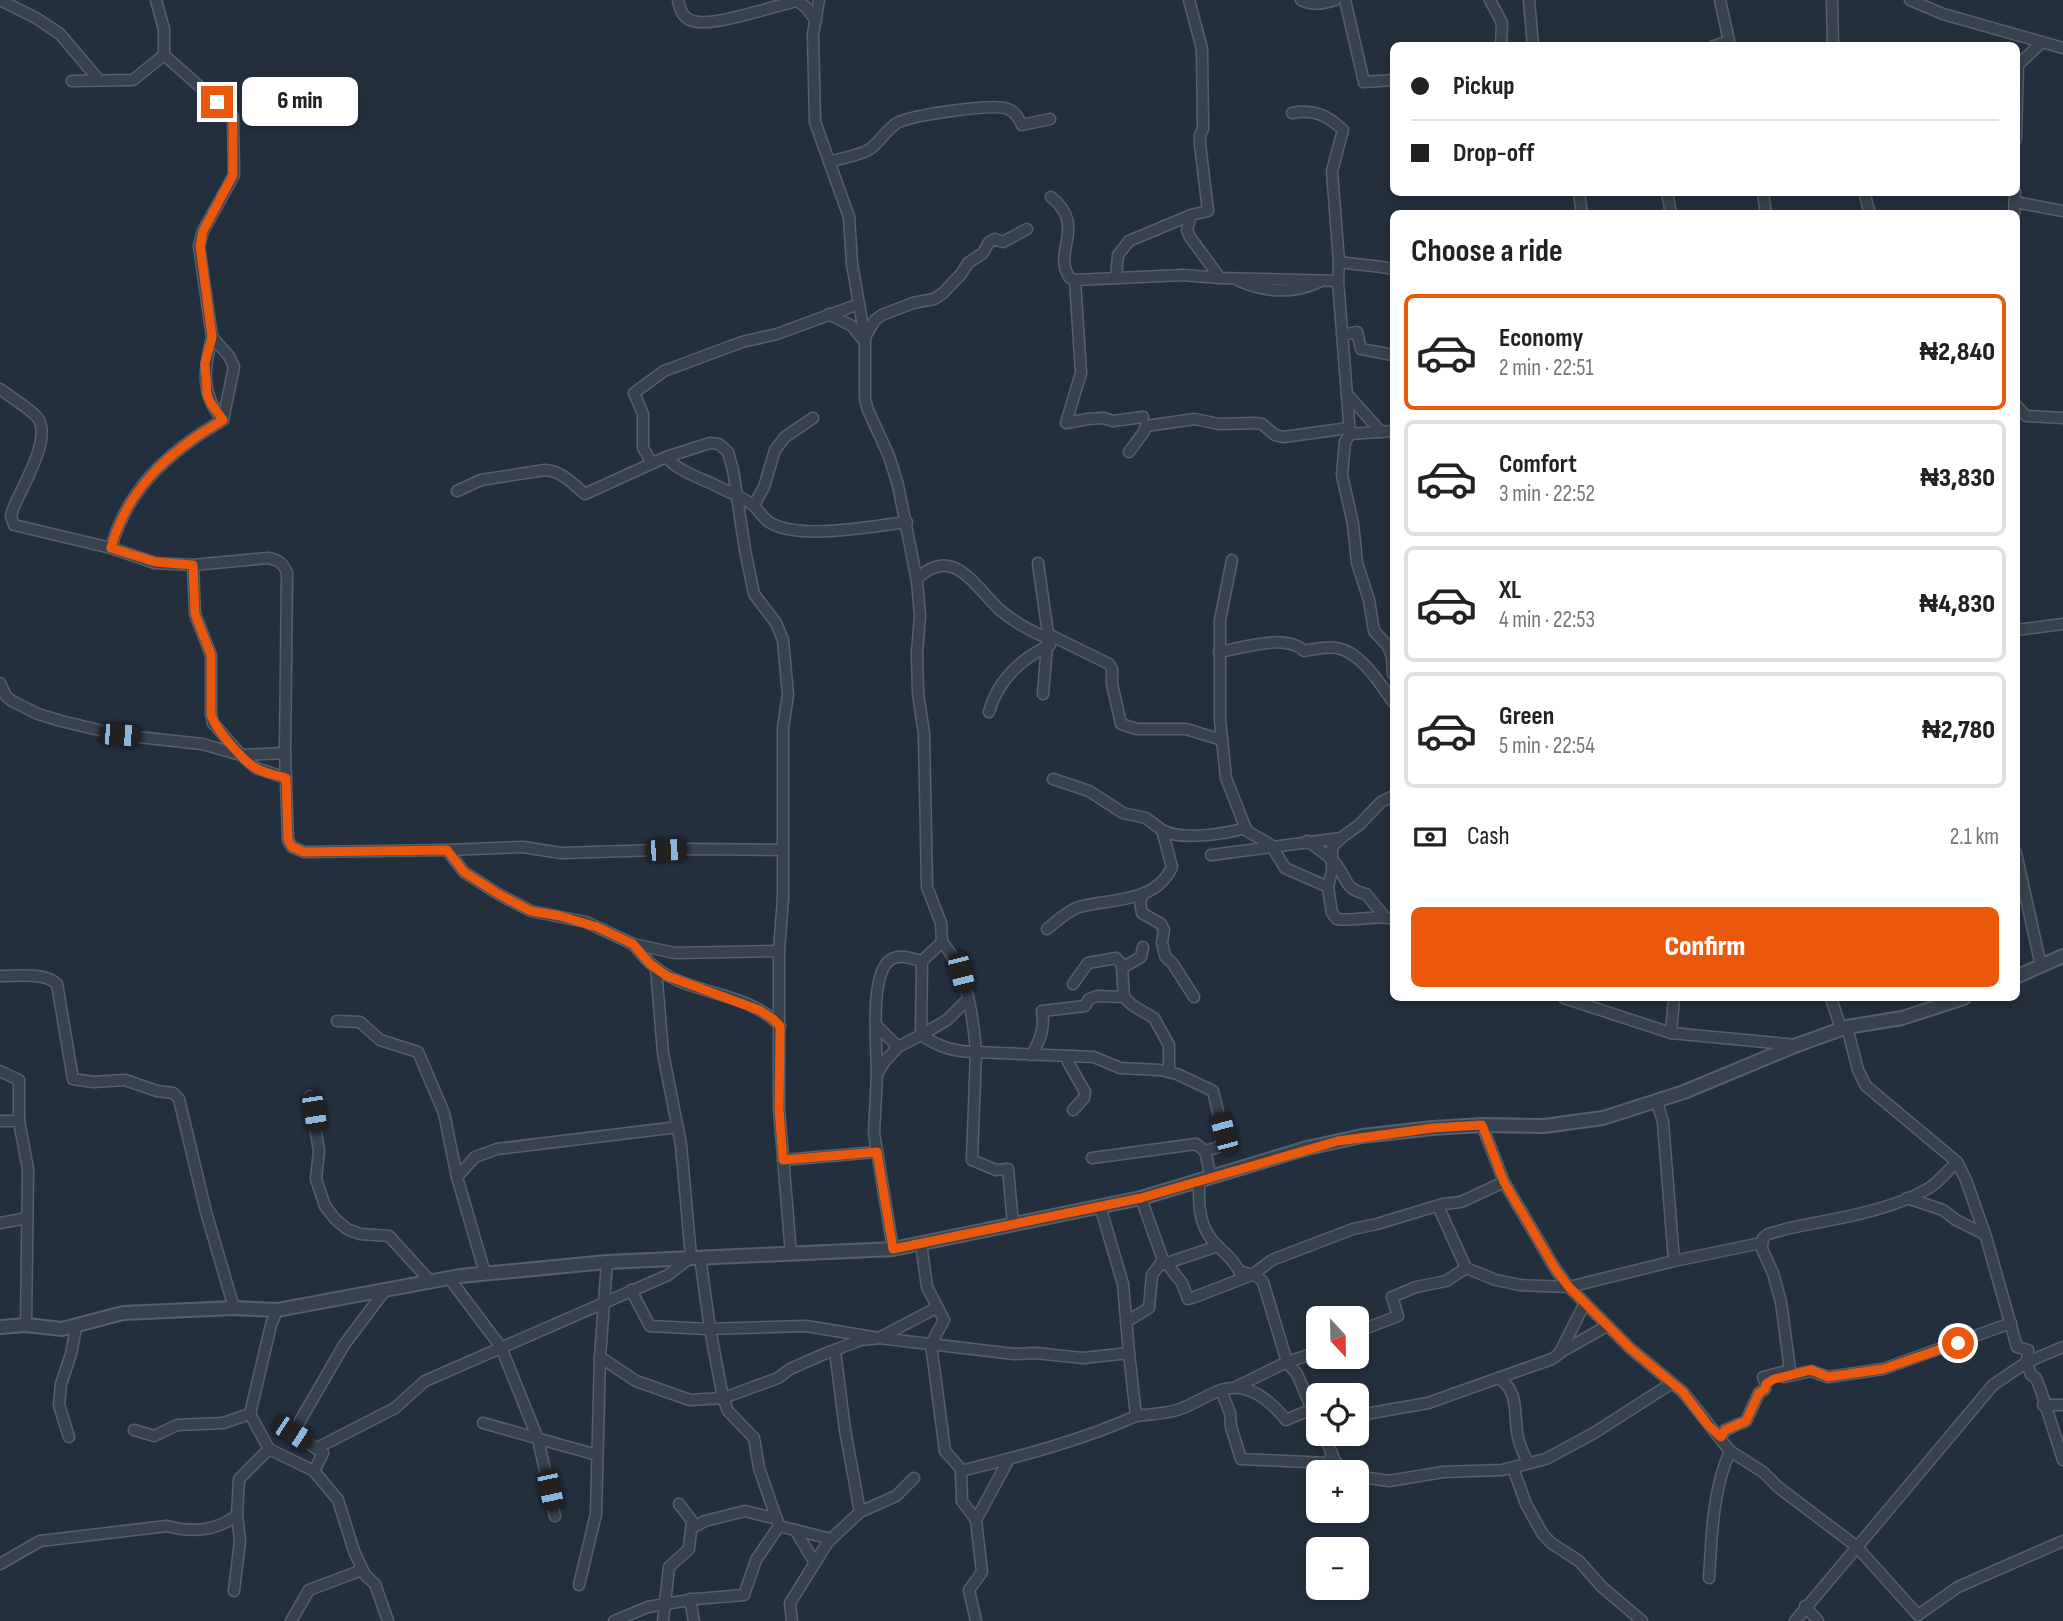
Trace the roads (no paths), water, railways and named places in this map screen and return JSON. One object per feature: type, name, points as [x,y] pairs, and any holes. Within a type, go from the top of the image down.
[{"type":"street","points":[[0,0],[60,34],[98,79]]},
{"type":"street","points":[[156,0],[164,29],[164,55],[233,116],[233,175],[203,231],[200,246],[212,337],[205,363],[207,394],[223,420]]},
{"type":"street","points":[[678,0],[681,11],[690,20],[702,22],[751,14],[797,1],[806,7],[816,21]]},
{"type":"street","points":[[819,0],[813,34],[815,122],[849,217],[852,264],[865,340],[865,399],[889,456],[907,522],[917,579],[920,616],[918,693],[924,734],[928,887],[941,923],[942,942],[952,954],[961,973],[976,1052],[972,1160],[996,1170],[1008,1169],[1013,1224]]},
{"type":"street","points":[[1116,278],[1118,254],[1123,246],[1157,227],[1208,211],[1200,144],[1203,130],[1202,49],[1189,0]]},
{"type":"street","points":[[1301,0],[1311,5],[1323,5],[1335,0]]},
{"type":"street","points":[[1345,0],[1364,82],[1390,80]]},
{"type":"street","points":[[1490,0],[1502,23],[1501,42]]},
{"type":"street","points":[[1529,0],[1533,42]]},
{"type":"street","points":[[1720,0],[1730,42]]},
{"type":"street","points":[[1832,0],[1833,42]]},
{"type":"street","points":[[1910,0],[1943,14],[2063,48]]},
{"type":"street","points":[[2020,63],[2042,42]]},
{"type":"street","points":[[72,81],[133,80],[164,55]]},
{"type":"street","points":[[829,162],[868,151],[892,127],[909,119],[993,107],[1007,109],[1016,114],[1022,125],[1051,119]]},
{"type":"street","points":[[1292,113],[1309,110],[1343,130],[1332,171],[1349,431],[1345,442],[1342,475],[1353,524],[1357,563],[1369,600],[1374,631],[1390,652]]},
{"type":"street","points":[[1051,197],[1064,209],[1068,217],[1065,265],[1066,273],[1075,280],[1183,275],[1338,281]]},
{"type":"street","points":[[2015,197],[2063,211]]},
{"type":"street","points":[[1191,215],[1187,230],[1190,237],[1220,278]]},
{"type":"street","points":[[865,340],[875,320],[882,315],[913,303],[934,299],[961,274],[968,263],[983,253],[989,242],[995,239],[1003,242],[1027,229]]},
{"type":"street","points":[[1339,262],[1390,268]]},
{"type":"street","points":[[1075,280],[1081,373],[1066,423],[1088,419],[1104,418],[1113,421],[1143,417]]},
{"type":"street","points":[[652,463],[643,448],[643,414],[634,393],[664,371],[859,304]]},
{"type":"street","points":[[829,314],[852,326],[865,340]]},
{"type":"street","points":[[1342,335],[1357,332],[1361,349],[1390,354]]},
{"type":"street","points":[[111,548],[122,517],[143,482],[174,452],[223,420],[234,367],[229,356],[212,337]]},
{"type":"street","points":[[0,390],[37,417],[43,430],[37,456],[13,509],[11,516],[14,525],[111,548],[155,562],[193,565],[268,558],[277,559],[284,565],[287,573],[285,753],[288,840],[297,850],[523,847],[561,853],[691,849],[781,850]]},
{"type":"street","points":[[1347,394],[1381,432]]},
{"type":"street","points":[[2020,409],[2026,416],[2063,418]]},
{"type":"street","points":[[754,505],[764,488],[775,450],[785,437],[813,418]]},
{"type":"street","points":[[1129,452],[1146,425],[1195,419],[1219,424],[1262,424],[1275,435],[1283,437],[1349,431],[1390,431]]},
{"type":"street","points":[[457,491],[481,481],[545,470],[555,471],[585,494],[666,457],[703,444],[719,443],[728,452],[754,594],[776,623],[783,640],[785,655],[788,695],[783,728],[779,1109],[791,1254]]},
{"type":"street","points":[[666,457],[676,468],[697,475],[754,505],[768,521],[801,531],[907,522]]},
{"type":"street","points":[[1232,560],[1220,620],[1219,652],[1226,778],[1246,828],[1271,845],[1285,868],[1328,887]]},
{"type":"street","points":[[1038,563],[1047,639],[1044,694]]},
{"type":"street","points":[[193,565],[195,614],[211,655],[213,723],[256,768],[286,778]]},
{"type":"street","points":[[917,579],[935,567],[954,567],[974,580],[1009,617],[1047,639],[1061,641],[1108,664],[1112,669],[1112,684],[1121,724],[1137,729],[1186,729],[1222,740]]},
{"type":"street","points":[[2020,629],[2062,627]]},
{"type":"street","points":[[989,712],[994,694],[1017,665],[1047,639]]},
{"type":"street","points":[[1219,652],[1282,641],[1298,645],[1304,651],[1333,647],[1342,649],[1361,663],[1390,698]]},
{"type":"street","points":[[0,683],[6,696],[12,701],[61,721],[120,735],[187,740],[241,755],[285,753]]},
{"type":"street","points":[[1053,779],[1089,791],[1123,813],[1146,818],[1169,835],[1228,832],[1246,828]]},
{"type":"street","points":[[1388,918],[1338,919],[1332,913],[1328,887],[1332,871],[1332,847],[1381,802],[1390,798]]},
{"type":"street","points":[[1047,929],[1061,917],[1082,906],[1123,901],[1158,885],[1172,867],[1162,830]]},
{"type":"street","points":[[1228,832],[1248,839],[1257,838]]},
{"type":"street","points":[[1211,855],[1340,838]]},
{"type":"street","points":[[1307,841],[1336,864],[1348,886],[1356,892],[1366,894],[1388,918]]},
{"type":"street","points":[[447,850],[464,872],[531,911],[586,922],[633,944],[675,953],[779,951]]},
{"type":"street","points":[[2020,870],[2042,966]]},
{"type":"street","points":[[1144,893],[1140,901],[1142,913],[1161,924],[1164,930],[1162,942],[1165,956],[1194,997]]},
{"type":"street","points":[[921,1035],[922,961],[942,942]]},
{"type":"street","points":[[633,944],[667,976],[759,1010],[780,1026]]},
{"type":"street","points":[[1143,947],[1141,957],[1122,968],[1124,996],[1132,1005],[1154,1018],[1169,1045],[1169,1072]]},
{"type":"street","points":[[893,1249],[874,1133],[877,986],[883,967],[891,959],[902,956],[922,961]]},
{"type":"street","points":[[2020,975],[2063,956]]},
{"type":"street","points":[[1073,984],[1088,963],[1116,958],[1124,967]]},
{"type":"street","points":[[656,968],[663,1053],[678,1127],[695,1257],[723,1398],[728,1411],[754,1438],[759,1468],[778,1522]]},
{"type":"street","points":[[0,976],[43,978],[57,984],[73,1079],[93,1082],[125,1080],[157,1091],[173,1093],[179,1099],[206,1212],[234,1308]]},
{"type":"street","points":[[1031,1055],[1040,1040],[1044,1023],[1042,1011],[1085,1006],[1089,999],[1097,996],[1124,996]]},
{"type":"street","points":[[877,1074],[898,1047],[947,1020],[967,1000]]},
{"type":"street","points":[[1573,1001],[1671,1033],[1797,1045]]},
{"type":"street","points":[[1671,1033],[1674,1001]]},
{"type":"street","points":[[1832,1001],[1866,1086],[1957,1162],[1985,1234],[2017,1347],[2028,1350],[2027,1362],[2031,1375],[2036,1378],[2063,1460]]},
{"type":"street","points":[[0,1326],[26,1325],[44,1329],[76,1327],[123,1313],[234,1308],[277,1310],[449,1278],[607,1262],[893,1249],[1141,1198],[1307,1148],[1362,1136],[1482,1125],[1574,1124],[1625,1113],[1844,1028],[1902,1018],[1955,1001]]},
{"type":"street","points":[[337,1021],[360,1022],[380,1040],[418,1052],[444,1113],[457,1177],[485,1273]]},
{"type":"street","points":[[877,1026],[898,1047]]},
{"type":"street","points":[[921,1035],[938,1046],[960,1052],[1094,1057],[1120,1068],[1169,1072],[1213,1091],[1224,1137],[1219,1147],[1205,1151]]},
{"type":"street","points":[[1072,1056],[1068,1062],[1085,1092],[1084,1098],[1073,1111]]},
{"type":"street","points":[[0,1071],[19,1080],[19,1121],[28,1169],[26,1325]]},
{"type":"street","points":[[310,1096],[319,1151],[316,1179],[326,1206],[335,1219],[347,1229],[360,1234],[389,1236],[430,1281]]},
{"type":"street","points":[[1657,1102],[1664,1122],[1674,1261]]},
{"type":"street","points":[[0,1121],[19,1121]]},
{"type":"street","points":[[1482,1125],[1504,1182],[1556,1270],[1569,1287],[1631,1349],[1672,1383],[1721,1437],[1730,1451],[1763,1472],[1778,1487],[1856,1546],[1920,1618],[1958,1587],[2063,1541]]},
{"type":"street","points":[[457,1177],[475,1157],[497,1149],[678,1127]]},
{"type":"street","points":[[1091,1158],[1196,1144],[1205,1151]]},
{"type":"street","points":[[1205,1151],[1205,1180],[1199,1208],[1210,1237],[1232,1258],[1239,1272],[1252,1275],[1263,1282],[1287,1362],[1297,1374],[1306,1395]]},
{"type":"street","points":[[783,1160],[877,1152]]},
{"type":"street","points":[[1438,1206],[1465,1268],[1496,1280],[1520,1285],[1569,1287],[1761,1243],[1768,1234],[1869,1210],[1930,1187],[1957,1162]]},
{"type":"street","points":[[1141,1198],[1164,1264],[1182,1283],[1188,1299],[1252,1275],[1272,1260],[1353,1228],[1461,1202],[1504,1182]]},
{"type":"street","points":[[1906,1198],[1943,1210],[1956,1220],[1985,1234]]},
{"type":"street","points":[[1100,1206],[1123,1284],[1136,1416]]},
{"type":"street","points":[[0,1223],[26,1218]]},
{"type":"street","points":[[920,1243],[928,1287],[944,1320],[946,1346]]},
{"type":"street","points":[[1761,1243],[1782,1303],[1790,1370],[1763,1377],[1766,1384]]},
{"type":"street","points":[[1126,1322],[1149,1308],[1152,1275],[1164,1264],[1218,1246]]},
{"type":"street","points":[[317,1448],[395,1408],[425,1381],[668,1275],[695,1257]]},
{"type":"street","points":[[579,1585],[596,1514],[600,1357],[607,1262]]},
{"type":"street","points":[[1369,1327],[1398,1316],[1392,1297],[1416,1287],[1446,1281],[1465,1268]]},
{"type":"street","points":[[449,1278],[501,1347],[538,1438],[555,1516]]},
{"type":"street","points":[[314,1471],[323,1452],[293,1433],[344,1345],[386,1289]]},
{"type":"street","points":[[631,1290],[650,1326],[710,1329],[806,1326],[879,1338],[1014,1354],[1035,1353],[1083,1358],[1129,1353]]},
{"type":"street","points":[[1559,1353],[1585,1303]]},
{"type":"street","points":[[600,1357],[636,1381],[690,1401],[723,1398],[778,1378],[798,1365],[861,1340],[879,1338],[936,1308]]},
{"type":"street","points":[[277,1310],[250,1414],[269,1449],[314,1471],[338,1500],[362,1570],[375,1584],[388,1621]]},
{"type":"street","points":[[944,1320],[931,1344],[945,1451],[961,1471],[962,1501],[976,1520],[982,1572],[969,1590],[976,1621]]},
{"type":"street","points":[[1721,1437],[1725,1430],[1746,1421],[1759,1393],[1774,1379],[1811,1370],[1828,1377],[1883,1369],[2011,1323]]},
{"type":"street","points":[[1369,1414],[1428,1403],[1544,1363],[1607,1325]]},
{"type":"street","points":[[69,1437],[59,1405],[61,1384],[76,1327]]},
{"type":"street","points":[[1794,1621],[1993,1385],[2027,1362],[2063,1347]]},
{"type":"street","points":[[835,1351],[845,1430],[860,1512]]},
{"type":"street","points":[[961,1471],[1102,1431],[1136,1416],[1179,1410],[1306,1356]]},
{"type":"street","points":[[1498,1378],[1508,1385],[1516,1403],[1519,1442],[1528,1463]]},
{"type":"street","points":[[1369,1478],[1389,1481],[1443,1472],[1494,1471],[1546,1459],[1594,1433],[1672,1383]]},
{"type":"street","points":[[1236,1387],[1264,1398],[1273,1404],[1286,1420],[1306,1412]]},
{"type":"street","points":[[1221,1390],[1230,1413],[1231,1427],[1241,1459],[1328,1463],[1332,1453]]},
{"type":"street","points":[[2044,1402],[2063,1405]]},
{"type":"street","points":[[134,1430],[154,1436],[177,1425],[223,1423],[250,1414]]},
{"type":"street","points":[[483,1423],[597,1455]]},
{"type":"street","points":[[1329,1446],[1337,1460]]},
{"type":"street","points":[[234,1591],[240,1541],[237,1515],[239,1479],[269,1449]]},
{"type":"street","points":[[1709,1578],[1712,1520],[1721,1471],[1730,1451]]},
{"type":"street","points":[[976,1520],[1009,1459]]},
{"type":"street","points":[[1513,1468],[1526,1504],[1542,1533],[1579,1561],[1602,1587],[1642,1621]]},
{"type":"street","points":[[792,1621],[790,1603],[831,1539],[860,1512],[896,1496],[914,1478]]},
{"type":"street","points":[[663,1621],[669,1567],[689,1549],[692,1528],[692,1521],[679,1504]]},
{"type":"street","points":[[692,1528],[705,1521],[745,1511],[795,1530],[831,1539]]},
{"type":"street","points":[[0,1564],[40,1541],[167,1526],[187,1532],[226,1524],[237,1515]]},
{"type":"street","points":[[614,1621],[648,1607],[690,1599],[744,1595],[755,1560],[778,1522]]},
{"type":"street","points":[[795,1530],[815,1563]]},
{"type":"street","points":[[291,1621],[309,1590],[362,1570]]},
{"type":"street","points":[[690,1599],[694,1621]]},
{"type":"street","points":[[1805,1606],[1818,1621]]}]
